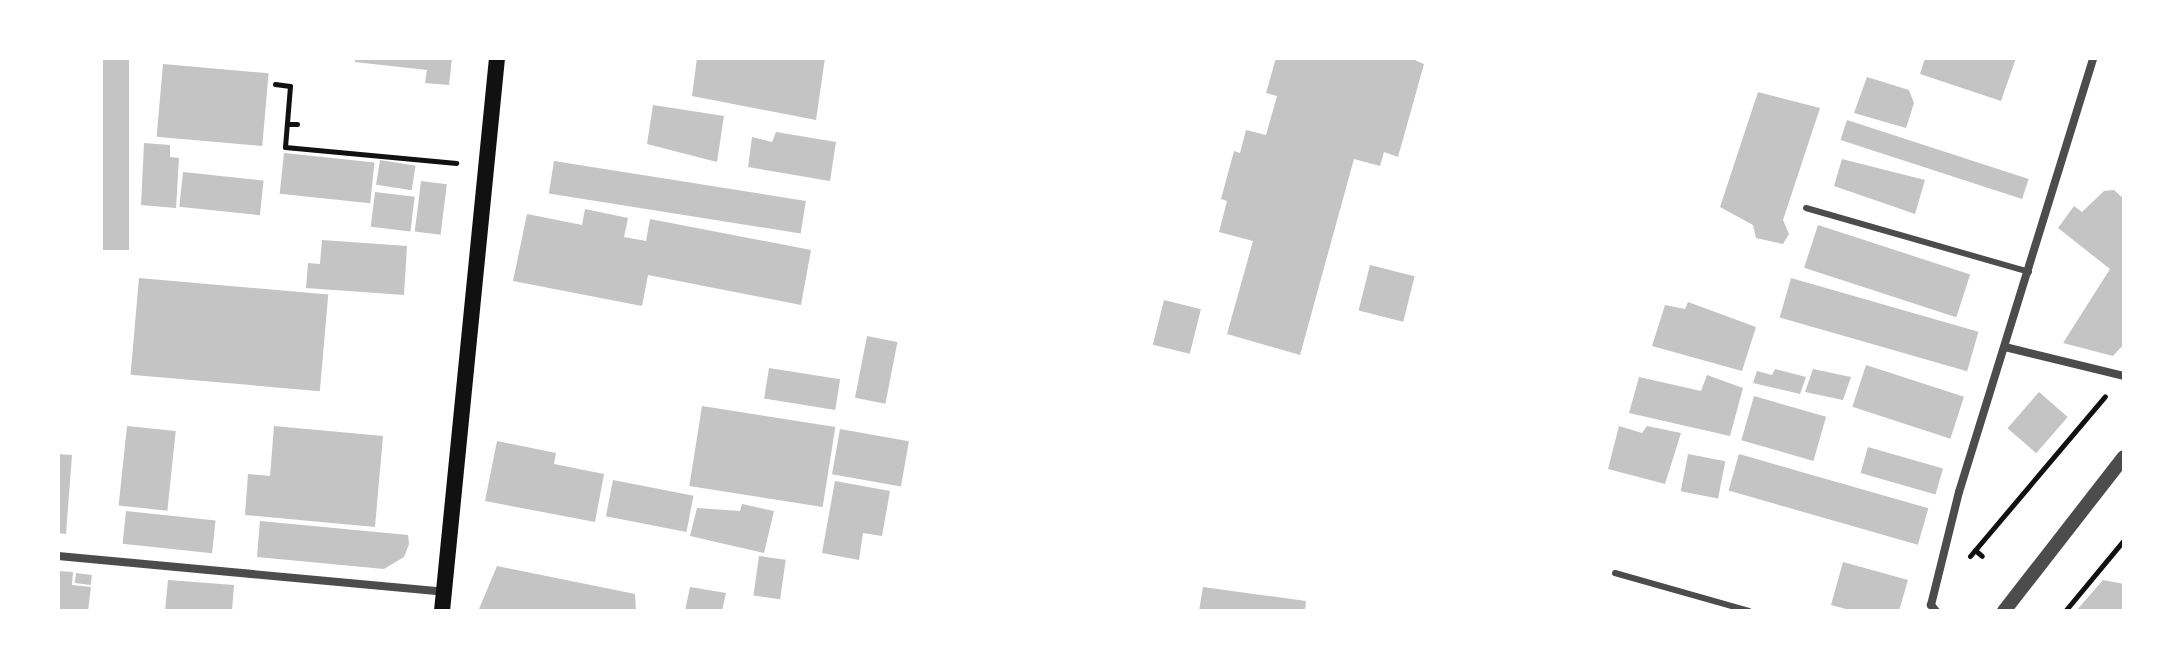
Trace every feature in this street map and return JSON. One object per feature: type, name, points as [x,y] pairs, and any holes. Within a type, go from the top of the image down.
[{"type":"main road","points":[[442,611],[497,58]]},
{"type":"street","points":[[1936,611],[1931,605],[1959,492],[2030,272],[2093,58]]},
{"type":"street","points":[[2005,347],[2123,376]]},
{"type":"street","points":[[2004,611],[2124,457]]},
{"type":"street","points":[[58,556],[444,592]]},
{"type":"lane","points":[[1806,208],[2030,272]]},
{"type":"lane","points":[[1615,573],[1749,611]]},
{"type":"path","points":[[275,84],[290,86],[285,147],[456,163]]},
{"type":"path","points":[[287,124],[297,124]]},
{"type":"path","points":[[1969,557],[2123,376]]},
{"type":"path","points":[[2065,611],[2124,540]]},
{"type":"path","points":[[1975,550],[1982,556]]},
{"type":"building","points":[[103,58],[129,58],[129,250],[103,250]]},
{"type":"building","points":[[355,58],[452,58],[449,85],[425,83],[427,70],[355,62]]},
{"type":"building","points":[[697,58],[825,58],[816,120],[692,96]]},
{"type":"building","points":[[1276,58],[1410,58],[1424,64],[1398,157],[1384,152],[1380,166],[1354,159],[1300,355],[1227,334],[1253,241],[1219,232],[1227,201],[1221,199],[1234,151],[1240,153],[1246,130],[1266,135],[1277,96],[1266,93]]},
{"type":"building","points":[[1925,58],[2016,58],[2001,101],[1920,74]]},
{"type":"building","points":[[163,64],[269,73],[262,146],[157,137]]},
{"type":"building","points":[[1867,77],[1909,90],[1914,103],[1906,128],[1854,113]]},
{"type":"building","points":[[1758,92],[1820,108],[1783,220],[1789,234],[1783,244],[1756,238],[1753,225],[1720,207]]},
{"type":"building","points":[[653,105],[724,116],[717,162],[647,144]]},
{"type":"building","points":[[1847,120],[2029,179],[2022,199],[1841,140]]},
{"type":"building","points":[[776,132],[836,142],[830,181],[748,167],[752,137],[772,142]]},
{"type":"building","points":[[144,143],[170,145],[170,157],[179,158],[176,208],[141,205]]},
{"type":"building","points":[[284,153],[375,163],[370,203],[280,194]]},
{"type":"building","points":[[1842,159],[1925,180],[1915,214],[1834,186]]},
{"type":"building","points":[[380,160],[416,166],[412,190],[376,185]]},
{"type":"building","points":[[554,161],[806,201],[801,233],[549,194]]},
{"type":"building","points":[[183,172],[264,180],[260,215],[179,207]]},
{"type":"building","points":[[421,181],[447,184],[441,235],[415,232]]},
{"type":"building","points":[[2114,190],[2124,199],[2124,344],[2113,356],[2063,343],[2110,269],[2058,228],[2074,206],[2082,212],[2104,191]]},
{"type":"building","points":[[375,192],[415,197],[410,232],[371,227]]},
{"type":"building","points":[[585,209],[628,218],[624,237],[646,241],[650,219],[811,250],[801,305],[648,275],[642,306],[513,281],[527,214],[582,225]]},
{"type":"building","points":[[1818,225],[1970,274],[1956,317],[1804,268]]},
{"type":"building","points":[[322,240],[407,246],[404,295],[306,288],[308,263],[320,264]]},
{"type":"building","points":[[1370,265],[1415,276],[1403,322],[1359,311]]},
{"type":"building","points":[[139,278],[328,295],[320,391],[131,375]]},
{"type":"building","points":[[1791,278],[1978,332],[1967,371],[1780,317]]},
{"type":"building","points":[[1164,300],[1201,309],[1190,354],[1153,345]]},
{"type":"building","points":[[1688,302],[1756,327],[1742,371],[1652,346],[1665,305],[1685,309]]},
{"type":"building","points":[[867,336],[897,342],[885,404],[855,398]]},
{"type":"building","points":[[1866,365],[1964,397],[1950,439],[1852,407]]},
{"type":"building","points":[[769,368],[840,379],[835,410],[764,399]]},
{"type":"building","points":[[1775,369],[1806,377],[1800,394],[1753,383],[1757,371],[1772,375]]},
{"type":"building","points":[[1813,369],[1851,377],[1843,400],[1805,392]]},
{"type":"building","points":[[1707,375],[1743,388],[1730,436],[1629,413],[1639,377],[1701,391]]},
{"type":"building","points":[[2039,392],[2068,417],[2036,453],[2008,428]]},
{"type":"building","points":[[1754,396],[1826,417],[1813,461],[1741,440]]},
{"type":"building","points":[[702,406],[835,427],[823,507],[689,486]]},
{"type":"building","points":[[127,426],[176,431],[167,511],[119,506]]},
{"type":"building","points":[[274,426],[383,436],[375,527],[245,515],[248,474],[270,476]]},
{"type":"building","points":[[1619,426],[1642,433],[1647,426],[1681,433],[1665,484],[1608,469]]},
{"type":"building","points":[[840,429],[909,441],[901,486],[832,474]]},
{"type":"building","points":[[497,441],[556,453],[554,464],[604,474],[595,522],[485,501]]},
{"type":"building","points":[[1868,447],[1943,468],[1936,494],[1861,473]]},
{"type":"building","points":[[58,454],[72,455],[66,534],[58,533]]},
{"type":"building","points":[[1688,454],[1725,461],[1718,499],[1681,491]]},
{"type":"building","points":[[1739,454],[1928,508],[1918,545],[1729,491]]},
{"type":"building","points":[[613,480],[693,496],[686,532],[606,516]]},
{"type":"building","points":[[835,481],[890,491],[882,536],[863,533],[859,560],[822,553]]},
{"type":"building","points":[[742,504],[774,511],[764,553],[690,536],[697,508],[740,511]]},
{"type":"building","points":[[126,511],[216,520],[212,553],[123,544]]},
{"type":"building","points":[[260,521],[408,535],[409,544],[404,557],[384,569],[257,557]]},
{"type":"building","points":[[759,556],[786,560],[780,599],[753,596]]},
{"type":"building","points":[[1843,562],[1908,580],[1899,611],[1853,611],[1831,605]]},
{"type":"building","points":[[497,566],[635,594],[636,611],[479,609]]},
{"type":"building","points":[[58,571],[73,572],[72,585],[91,587],[88,611],[58,611]]},
{"type":"building","points":[[76,573],[92,575],[91,585],[75,583]]},
{"type":"building","points":[[168,580],[234,585],[232,611],[165,611]]},
{"type":"building","points":[[2103,580],[2124,584],[2124,611],[2076,611]]},
{"type":"building","points":[[690,587],[726,593],[722,611],[685,611]]},
{"type":"building","points":[[1203,587],[1306,601],[1305,611],[1199,611]]}]
